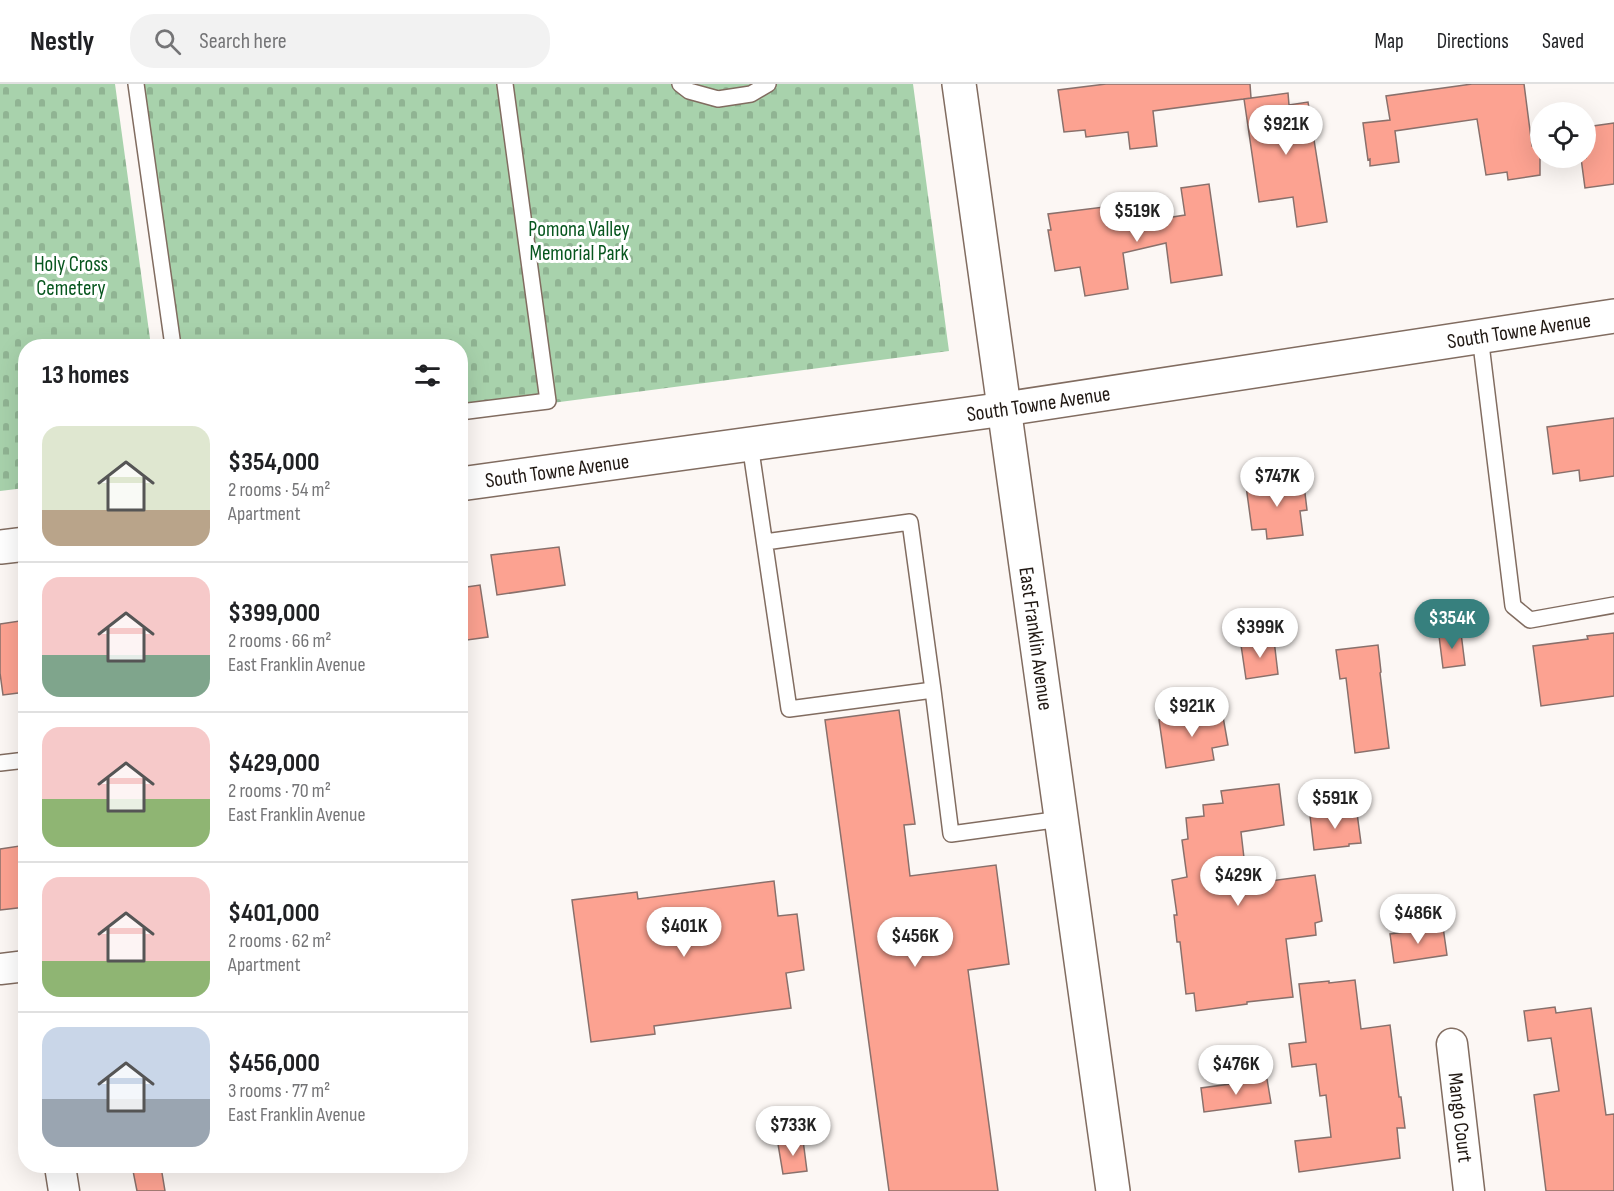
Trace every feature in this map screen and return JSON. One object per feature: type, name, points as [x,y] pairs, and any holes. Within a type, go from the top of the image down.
[{"type":"street","name":"East Franklin Avenue","points":[[959,84],[1113,1191]]},
{"type":"street","name":"South Towne Avenue","points":[[468,483],[1005,409],[1614,316]]},
{"type":"street","points":[[0,547],[18,545]]},
{"type":"street","points":[[0,969],[18,967]]},
{"type":"street","name":"Mango Court","points":[[1452,1044],[1469,1191]]},
{"type":"street","points":[[61,1173],[64,1191]]},
{"type":"lane","points":[[136,84],[172,339]]},
{"type":"lane","points":[[468,411],[548,401],[505,84]]},
{"type":"lane","points":[[680,84],[689,91],[718,99],[751,94],[768,84]]},
{"type":"lane","points":[[1480,336],[1513,606],[1530,620],[1614,605]]},
{"type":"lane","points":[[750,444],[789,709],[933,690]]},
{"type":"lane","points":[[765,542],[910,522],[951,834],[1061,819]]},
{"type":"lane","points":[[0,763],[18,761]]},
{"type":"green space","name":"Holy Cross Cemetery","points":[[0,84],[115,84],[150,339],[18,339],[18,489],[0,491]]},
{"type":"green space","name":"Pomona Valley Memorial Park","points":[[131,84],[913,84],[949,351],[468,414],[468,339],[167,339]]},
{"type":"building","points":[[1106,84],[1250,84],[1251,98],[1153,111],[1157,146],[1130,149],[1128,132],[1086,137],[1085,130],[1064,132],[1058,90]]},
{"type":"building","points":[[1472,84],[1524,84],[1530,130],[1530,168],[1540,168],[1540,175],[1508,180],[1507,172],[1486,175],[1477,119],[1395,131],[1399,162],[1370,166],[1363,123],[1390,120],[1386,96]]},
{"type":"building","points":[[1288,93],[1289,105],[1308,102],[1327,222],[1297,227],[1293,197],[1259,202],[1244,99]]},
{"type":"building","points":[[1614,123],[1614,184],[1585,188],[1582,168],[1596,168],[1596,126]]},
{"type":"building","points":[[1209,184],[1222,275],[1171,283],[1166,243],[1123,253],[1128,289],[1085,296],[1080,267],[1055,271],[1048,230],[1051,230],[1048,214],[1104,207],[1106,221],[1112,220],[1113,229],[1160,221],[1159,219],[1185,215],[1181,188]]},
{"type":"building","points":[[1614,418],[1614,476],[1580,481],[1579,470],[1553,474],[1547,427]]},
{"type":"building","points":[[1297,480],[1298,486],[1304,485],[1307,510],[1300,511],[1303,535],[1267,539],[1266,529],[1252,530],[1246,486]]},
{"type":"building","points":[[559,547],[565,585],[497,595],[491,555]]},
{"type":"building","points":[[480,585],[488,637],[468,640],[468,587]]},
{"type":"building","points":[[18,621],[18,693],[3,695],[0,673],[0,624]]},
{"type":"building","points":[[1461,633],[1465,665],[1443,668],[1439,636]]},
{"type":"building","points":[[1614,633],[1614,696],[1541,706],[1533,646],[1588,639],[1587,636]]},
{"type":"building","points":[[1274,640],[1278,674],[1246,679],[1241,645]]},
{"type":"building","points":[[1378,645],[1389,748],[1355,753],[1346,678],[1340,679],[1336,650]]},
{"type":"building","points":[[899,710],[915,824],[904,825],[910,876],[996,865],[1009,964],[968,970],[998,1191],[889,1191],[825,720]]},
{"type":"building","points":[[1222,711],[1228,745],[1212,748],[1214,760],[1166,768],[1159,720]]},
{"type":"building","points":[[1279,784],[1284,825],[1241,832],[1247,884],[1315,875],[1322,921],[1315,923],[1316,935],[1286,939],[1293,997],[1196,1011],[1194,993],[1186,994],[1180,942],[1177,942],[1174,915],[1177,915],[1172,880],[1187,877],[1182,840],[1188,839],[1186,818],[1204,816],[1203,805],[1223,803],[1221,791]]},
{"type":"building","points":[[1344,812],[1345,814],[1357,813],[1361,843],[1314,850],[1310,816]]},
{"type":"building","points":[[18,846],[18,908],[0,910],[0,849]]},
{"type":"building","points":[[774,881],[778,916],[797,914],[804,970],[786,973],[791,1008],[654,1026],[655,1034],[591,1042],[572,900],[637,892],[638,899]]},
{"type":"building","points":[[1443,927],[1447,955],[1394,963],[1390,934]]},
{"type":"building","points":[[1355,980],[1361,1029],[1390,1025],[1405,1128],[1397,1128],[1400,1158],[1299,1172],[1295,1141],[1331,1137],[1326,1095],[1320,1096],[1316,1064],[1292,1067],[1289,1044],[1306,1042],[1299,984]]},
{"type":"building","points":[[1555,1007],[1556,1013],[1591,1008],[1606,1115],[1614,1114],[1614,1191],[1546,1191],[1534,1095],[1559,1091],[1551,1038],[1528,1041],[1524,1011]]},
{"type":"building","points":[[1267,1079],[1271,1103],[1204,1112],[1201,1088]]},
{"type":"building","points":[[803,1140],[807,1171],[783,1174],[778,1144]]},
{"type":"building","points":[[133,1173],[162,1173],[165,1191],[137,1191]]}]
